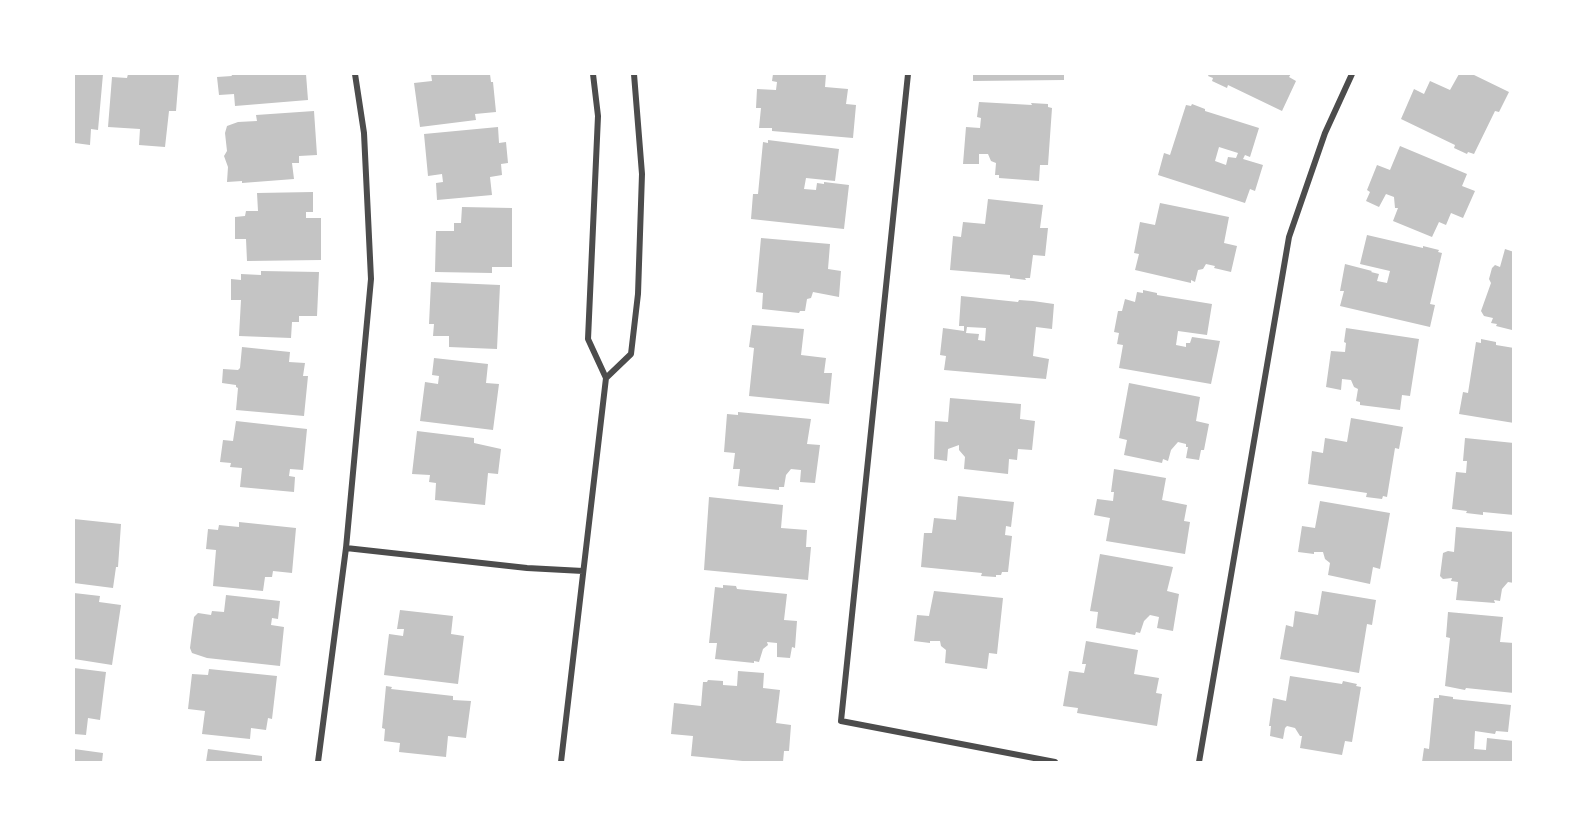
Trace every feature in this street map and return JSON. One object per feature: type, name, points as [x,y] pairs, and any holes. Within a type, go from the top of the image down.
[{"type":"street","points":[[318,762],[346,548],[371,279],[364,133],[355,74]]},
{"type":"street","points":[[561,762],[606,378],[588,339],[598,116],[593,74]]},
{"type":"street","points":[[606,378],[631,354],[638,294],[642,174],[634,74]]},
{"type":"street","points":[[908,74],[841,721],[1055,762]]},
{"type":"street","points":[[1199,762],[1289,237],[1325,133],[1352,74]]},
{"type":"street","points":[[346,548],[527,568],[583,571]]},
{"type":"building","points":[[74,74],[103,74],[98,130],[91,129],[90,145],[75,143]]},
{"type":"building","points":[[128,74],[179,74],[176,111],[169,111],[165,147],[139,145],[140,129],[108,127],[112,77],[127,78]]},
{"type":"building","points":[[231,74],[306,74],[308,100],[235,106],[234,94],[219,95],[217,77],[232,76]]},
{"type":"building","points":[[431,74],[490,74],[496,112],[475,114],[476,120],[420,127],[414,83],[432,81]]},
{"type":"building","points":[[773,74],[826,74],[825,87],[848,89],[846,104],[856,105],[853,138],[759,128],[761,108],[756,108],[757,89],[776,90],[777,82],[772,81]]},
{"type":"building","points":[[973,74],[1064,74],[1064,80],[973,81]]},
{"type":"building","points":[[1209,74],[1291,74],[1289,77],[1296,81],[1282,111],[1228,85],[1227,88],[1212,81],[1213,78],[1208,76]]},
{"type":"building","points":[[1459,74],[1472,74],[1509,92],[1499,112],[1495,111],[1474,154],[1468,152],[1467,154],[1454,148],[1455,145],[1401,119],[1414,89],[1424,94],[1430,81],[1450,90]]},
{"type":"building","points":[[979,102],[1048,104],[1048,107],[1052,108],[1048,165],[1040,165],[1039,181],[999,178],[999,175],[995,175],[996,163],[991,161],[988,154],[979,154],[979,164],[963,164],[966,127],[980,128],[981,118],[977,117]]},
{"type":"building","points":[[1192,104],[1205,111],[1259,128],[1250,157],[1245,155],[1243,159],[1263,165],[1255,191],[1250,189],[1245,203],[1158,175],[1164,153],[1170,155],[1186,105],[1191,106]],"holes":[[[1219,147],[1238,153],[1236,158],[1228,157],[1226,165],[1215,161]]]},
{"type":"building","points":[[314,111],[317,155],[299,156],[299,163],[292,163],[294,179],[227,182],[228,167],[224,156],[227,151],[225,133],[227,126],[238,122],[257,121],[256,115]]},
{"type":"building","points":[[498,127],[499,143],[506,142],[508,163],[501,164],[502,175],[490,177],[492,195],[437,200],[436,183],[443,182],[442,174],[428,176],[424,134]]},
{"type":"building","points":[[768,140],[839,149],[835,181],[806,178],[804,189],[816,190],[817,183],[824,184],[824,182],[849,185],[844,229],[751,219],[753,194],[758,194],[763,142],[768,143]]},
{"type":"building","points":[[1400,146],[1467,174],[1462,186],[1475,191],[1463,218],[1451,213],[1446,225],[1439,222],[1432,237],[1393,221],[1398,208],[1395,208],[1394,197],[1386,194],[1379,207],[1366,201],[1370,192],[1367,190],[1377,165],[1390,170]]},
{"type":"building","points":[[313,192],[313,212],[306,212],[306,218],[321,218],[321,260],[247,261],[246,239],[235,239],[235,217],[245,216],[246,211],[258,211],[257,193]]},
{"type":"building","points":[[988,199],[1043,205],[1040,228],[1048,228],[1045,256],[1033,255],[1030,278],[1025,278],[1026,280],[1010,278],[1010,275],[950,270],[953,236],[961,237],[963,222],[985,224]]},
{"type":"building","points":[[1160,203],[1229,217],[1224,243],[1237,246],[1231,272],[1206,264],[1203,269],[1198,270],[1195,282],[1191,280],[1191,283],[1135,270],[1139,254],[1134,253],[1140,222],[1155,225]]},
{"type":"building","points":[[462,207],[512,208],[512,267],[492,267],[492,273],[435,272],[436,231],[454,231],[454,223],[461,223]]},
{"type":"building","points":[[1367,235],[1423,248],[1423,246],[1442,253],[1430,304],[1435,305],[1430,327],[1340,306],[1344,291],[1340,291],[1345,264],[1379,274],[1377,281],[1387,283],[1390,271],[1360,264]]},
{"type":"building","points":[[761,238],[830,244],[828,269],[841,271],[839,297],[813,292],[811,298],[807,299],[805,311],[799,313],[762,309],[763,293],[756,292]]},
{"type":"building","points":[[1505,249],[1514,252],[1514,328],[1512,330],[1491,323],[1493,318],[1484,316],[1481,311],[1491,283],[1489,279],[1492,268],[1495,265],[1500,267]]},
{"type":"building","points":[[261,271],[319,272],[317,316],[299,316],[299,322],[292,322],[291,338],[239,336],[241,300],[231,300],[231,279],[241,280],[241,274],[261,275]]},
{"type":"building","points":[[431,282],[500,285],[497,349],[449,347],[449,336],[433,336],[434,324],[429,324]]},
{"type":"building","points":[[1143,290],[1157,293],[1157,295],[1212,304],[1207,335],[1178,331],[1176,345],[1186,347],[1186,343],[1190,343],[1192,337],[1220,341],[1211,384],[1119,368],[1123,345],[1117,344],[1119,333],[1114,332],[1118,311],[1122,311],[1125,299],[1135,302],[1137,292],[1143,293]]},
{"type":"building","points":[[961,296],[1054,304],[1052,329],[1036,327],[1033,356],[1049,359],[1046,379],[944,370],[946,356],[940,355],[943,328],[964,331],[964,326],[959,326]],"holes":[[[967,327],[986,328],[985,341],[978,340],[979,334],[966,333]]]},
{"type":"building","points":[[752,325],[804,329],[801,355],[826,358],[824,373],[832,373],[829,404],[749,396],[754,348],[749,347]]},
{"type":"building","points":[[1346,328],[1419,339],[1410,396],[1402,395],[1400,410],[1360,405],[1360,402],[1356,401],[1358,389],[1354,387],[1351,380],[1342,379],[1341,390],[1326,387],[1331,351],[1345,352]]},
{"type":"building","points":[[1481,339],[1496,342],[1496,345],[1514,348],[1514,423],[1459,414],[1463,392],[1468,393],[1476,342],[1481,343]]},
{"type":"building","points":[[242,347],[290,352],[289,362],[305,363],[303,376],[308,376],[304,416],[236,410],[238,388],[236,385],[222,383],[223,369],[238,370],[240,368]]},
{"type":"building","points":[[434,358],[488,364],[486,383],[499,384],[493,430],[420,421],[425,382],[438,384],[439,376],[432,375]]},
{"type":"building","points":[[1129,383],[1200,397],[1196,421],[1209,424],[1204,450],[1201,450],[1199,460],[1186,458],[1188,447],[1178,442],[1171,450],[1168,461],[1163,459],[1162,463],[1124,455],[1127,440],[1119,438]]},
{"type":"building","points":[[950,398],[1021,404],[1020,419],[1035,421],[1032,450],[1018,449],[1017,460],[1009,459],[1008,474],[964,469],[965,457],[959,450],[959,445],[948,449],[947,461],[934,459],[935,421],[948,422]]},
{"type":"building","points":[[738,412],[811,419],[807,444],[820,445],[815,483],[800,482],[801,470],[791,469],[786,475],[784,487],[779,487],[779,490],[738,486],[740,469],[733,469],[735,453],[724,452],[727,414],[738,415]]},
{"type":"building","points":[[1351,418],[1403,427],[1399,449],[1395,448],[1387,497],[1383,496],[1382,499],[1366,497],[1367,493],[1308,484],[1312,451],[1323,453],[1325,438],[1347,442]]},
{"type":"building","points":[[236,421],[307,429],[303,470],[290,469],[289,476],[295,477],[294,492],[240,487],[242,468],[230,467],[231,463],[220,462],[223,440],[233,441]]},
{"type":"building","points":[[417,431],[474,438],[474,443],[501,449],[498,474],[488,473],[485,505],[435,500],[436,483],[429,482],[430,475],[412,474]]},
{"type":"building","points":[[1465,438],[1514,443],[1514,515],[1483,512],[1483,515],[1452,509],[1456,472],[1466,473],[1467,461],[1463,461]]},
{"type":"building","points":[[1114,469],[1166,478],[1162,500],[1187,505],[1184,521],[1190,522],[1185,554],[1106,541],[1110,518],[1094,515],[1097,499],[1113,501],[1114,492],[1111,492]]},
{"type":"building","points":[[958,496],[1014,502],[1011,527],[1006,526],[1005,535],[1012,536],[1008,572],[1002,572],[996,577],[981,576],[982,573],[921,567],[924,533],[932,533],[934,518],[956,520]]},
{"type":"building","points":[[709,497],[783,505],[781,528],[807,530],[806,547],[811,547],[808,580],[704,570]]},
{"type":"building","points":[[1320,501],[1390,513],[1380,569],[1373,567],[1370,584],[1328,575],[1330,563],[1325,559],[1323,552],[1314,552],[1314,554],[1298,552],[1302,526],[1315,528]]},
{"type":"building","points":[[74,519],[121,524],[118,567],[116,567],[113,588],[74,583]]},
{"type":"building","points":[[239,522],[296,528],[292,573],[273,571],[272,577],[265,577],[263,591],[213,586],[216,550],[206,549],[208,529],[218,530],[219,525],[239,527]]},
{"type":"building","points":[[1456,527],[1514,532],[1514,583],[1508,582],[1502,589],[1500,601],[1494,600],[1495,603],[1456,600],[1458,582],[1451,581],[1452,578],[1443,579],[1440,576],[1443,553],[1454,552]]},
{"type":"building","points":[[1100,554],[1173,567],[1167,591],[1179,594],[1173,631],[1157,628],[1159,617],[1150,615],[1144,621],[1140,633],[1136,632],[1135,635],[1096,628],[1098,612],[1090,611]]},
{"type":"building","points":[[723,585],[736,586],[737,589],[787,594],[784,620],[797,621],[795,648],[792,647],[790,658],[777,657],[777,643],[767,642],[768,645],[763,649],[759,662],[715,659],[717,643],[709,643],[715,587],[723,588]]},
{"type":"building","points":[[934,591],[1003,598],[997,654],[989,653],[987,669],[945,663],[946,650],[941,646],[940,641],[930,641],[930,643],[914,641],[917,615],[929,616]]},
{"type":"building","points":[[1322,591],[1376,600],[1372,625],[1367,624],[1359,673],[1280,659],[1286,625],[1293,627],[1295,611],[1318,615]]},
{"type":"building","points":[[74,593],[100,596],[99,602],[121,605],[112,665],[74,659]]},
{"type":"building","points":[[226,595],[280,601],[278,619],[272,618],[271,625],[284,627],[280,666],[207,658],[192,653],[190,648],[194,617],[198,613],[211,615],[212,611],[224,612]]},
{"type":"building","points":[[400,610],[453,616],[451,634],[464,636],[458,684],[384,675],[389,634],[403,636],[404,629],[397,629]]},
{"type":"building","points":[[1448,612],[1503,617],[1500,642],[1514,643],[1514,693],[1466,688],[1465,690],[1445,686],[1450,638],[1446,637]]},
{"type":"building","points":[[1086,641],[1138,650],[1134,674],[1159,678],[1156,693],[1162,694],[1157,726],[1077,713],[1078,708],[1063,706],[1069,671],[1084,673],[1086,664],[1082,664]]},
{"type":"building","points":[[74,668],[106,672],[100,720],[88,718],[86,735],[74,734]]},
{"type":"building","points":[[209,669],[277,676],[272,719],[268,718],[266,730],[251,728],[250,739],[202,734],[205,711],[188,709],[192,674],[208,675]]},
{"type":"building","points":[[738,671],[764,673],[763,688],[780,690],[776,723],[791,725],[789,751],[784,751],[783,762],[753,762],[691,756],[693,736],[671,734],[674,703],[701,706],[703,682],[723,681],[723,685],[737,686]]},
{"type":"building","points":[[1290,676],[1342,684],[1343,681],[1361,687],[1352,742],[1345,741],[1342,755],[1300,748],[1302,736],[1295,728],[1287,726],[1283,739],[1270,736],[1273,698],[1286,701]]},
{"type":"building","points":[[386,686],[392,687],[391,689],[453,696],[453,700],[471,701],[466,738],[448,736],[446,757],[399,752],[400,743],[384,741],[385,729],[382,728]]},
{"type":"building","points":[[1439,695],[1453,697],[1453,699],[1511,705],[1508,732],[1496,731],[1495,734],[1475,731],[1474,749],[1486,750],[1487,738],[1514,741],[1514,762],[1422,762],[1424,748],[1429,749],[1434,698],[1439,698]]},
{"type":"building","points":[[74,749],[103,753],[102,762],[74,762]]},
{"type":"building","points":[[208,749],[262,756],[262,762],[206,762]]}]
